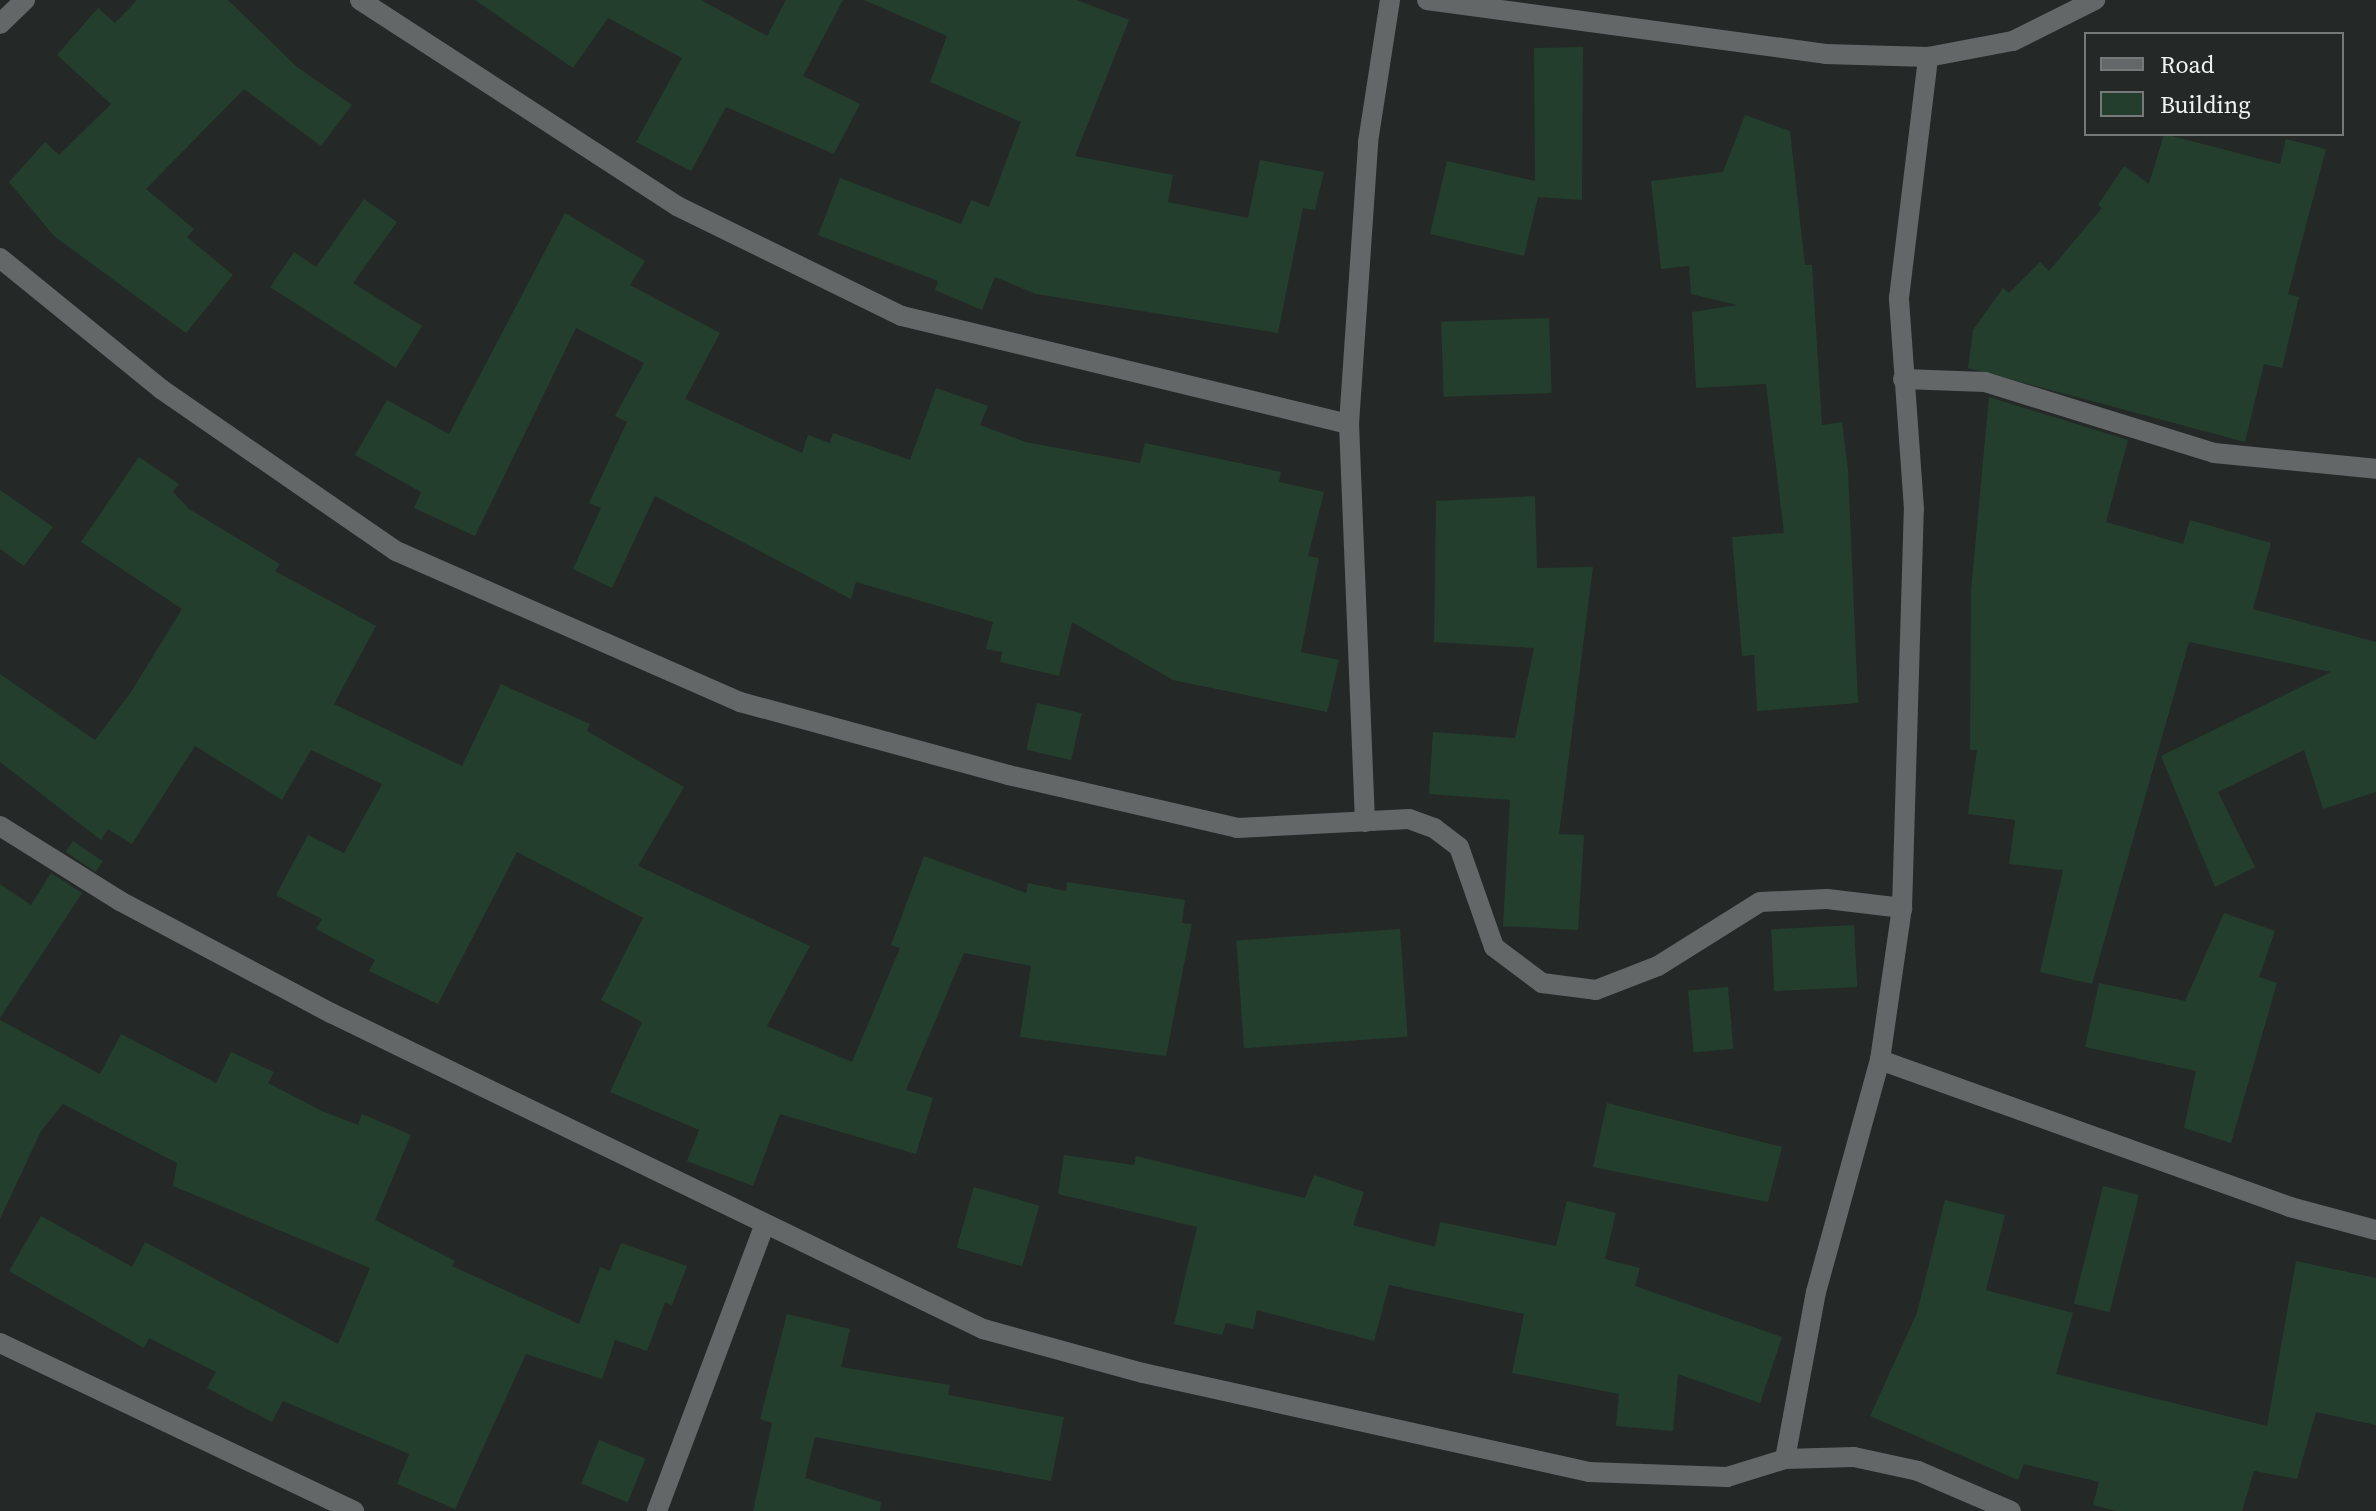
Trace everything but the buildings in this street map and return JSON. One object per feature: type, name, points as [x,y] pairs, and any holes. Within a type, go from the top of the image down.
[{"type":"street","points":[[0,24],[25,0]]},
{"type":"street","points":[[360,0],[677,206],[902,316],[1349,424]]},
{"type":"street","points":[[1365,822],[1349,424],[1368,142],[1390,0]]},
{"type":"street","points":[[1427,0],[1825,54],[1928,57],[2013,41],[2095,0]]},
{"type":"street","points":[[1785,1459],[1816,1292],[1880,1060],[1902,908],[1914,509],[1899,298],[1928,57]]},
{"type":"street","points":[[0,258],[161,389],[396,551],[740,702],[1174,816],[1237,828],[1409,819],[1459,847],[1494,947],[1542,983],[1608,985],[1658,966],[1760,902],[1827,899],[1902,908]]},
{"type":"street","points":[[1903,379],[1985,382],[2214,453],[2376,469]]},
{"type":"street","points":[[0,826],[120,901],[317,1005],[764,1227],[983,1329],[1143,1373],[1589,1472],[1727,1477],[1785,1459],[1854,1457],[1918,1471],[2011,1511]]},
{"type":"street","points":[[1880,1060],[2290,1207],[2376,1230]]},
{"type":"street","points":[[657,1511],[764,1227]]},
{"type":"street","points":[[0,1343],[354,1511]]}]
